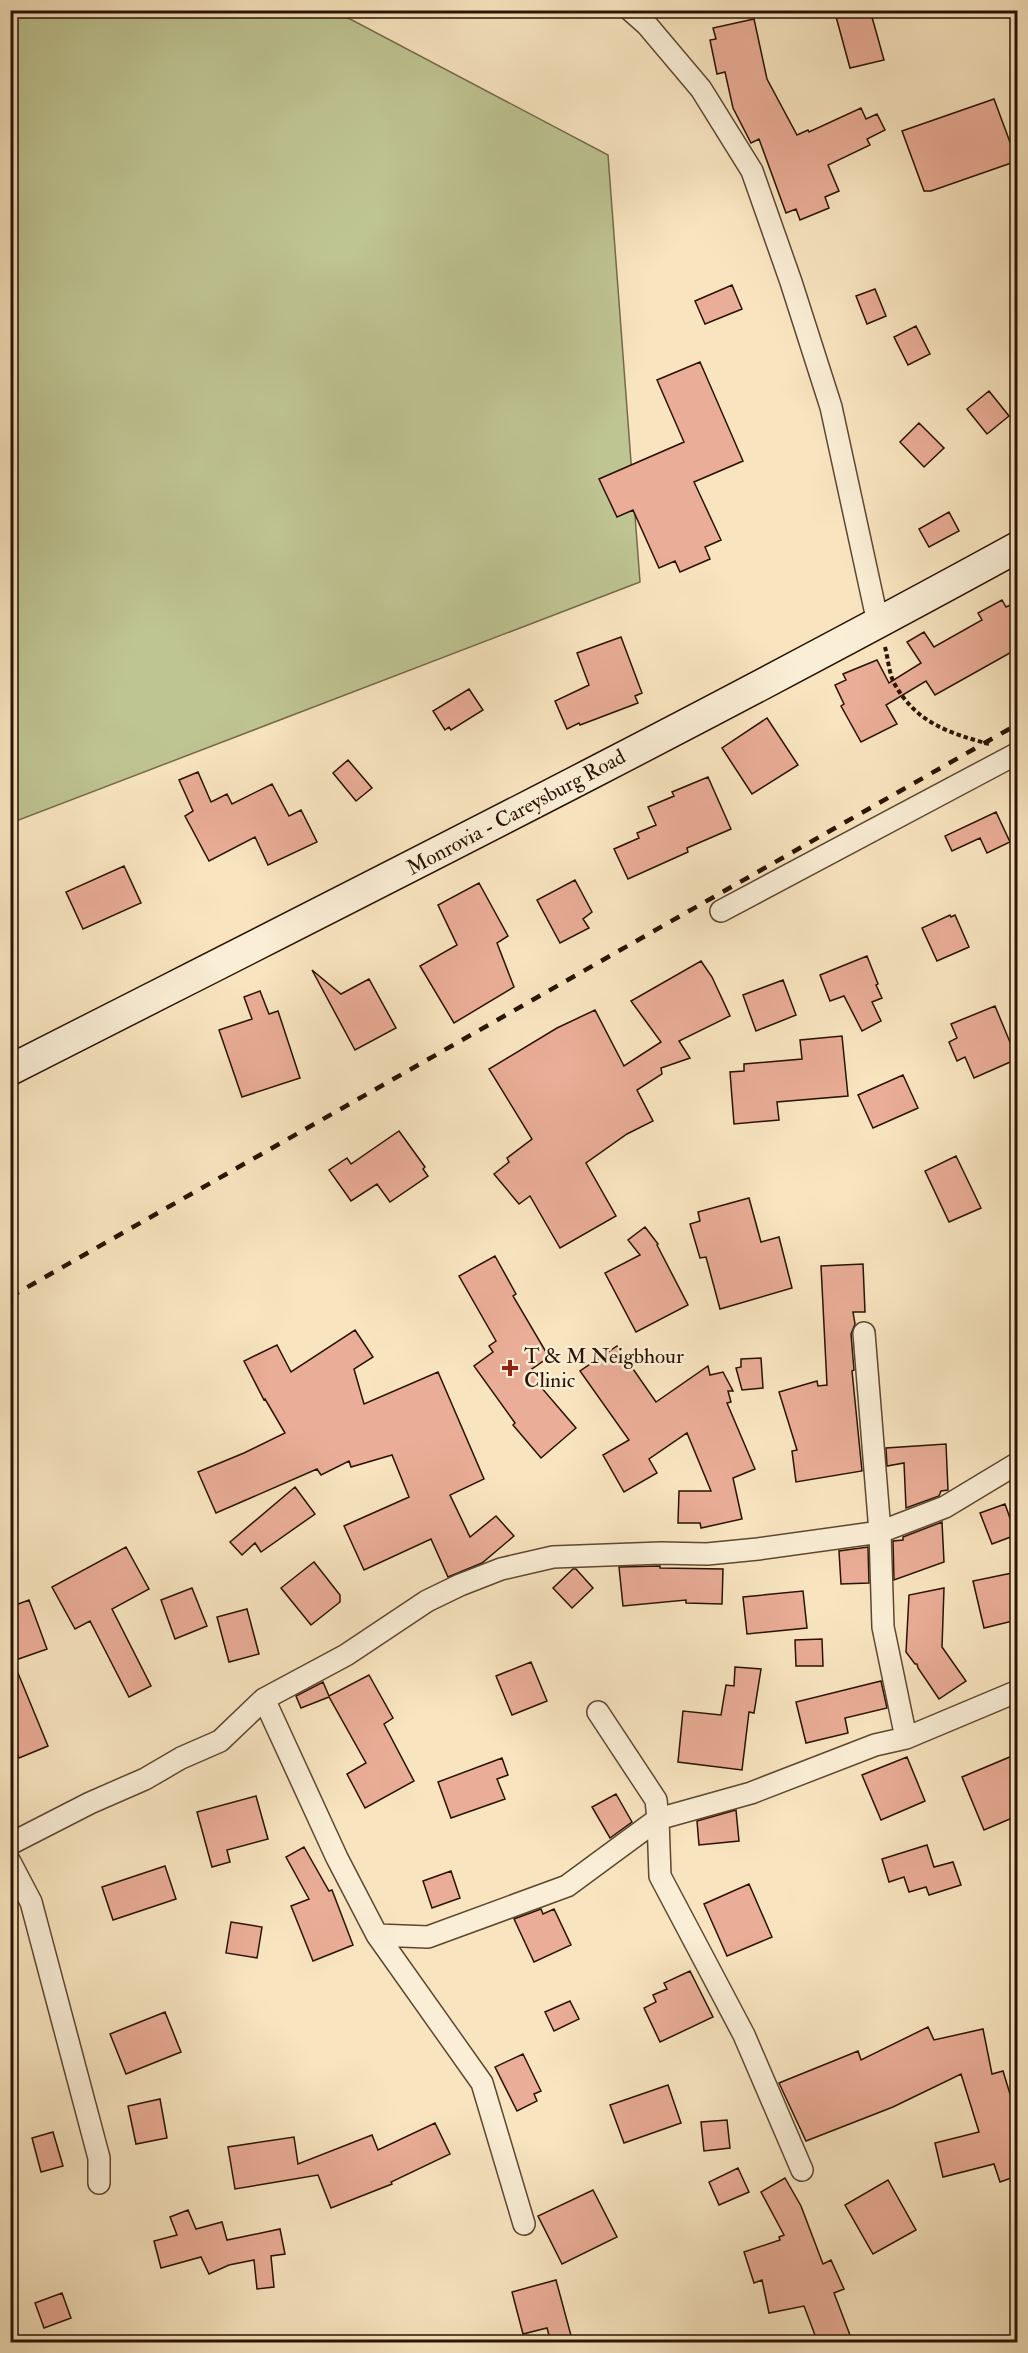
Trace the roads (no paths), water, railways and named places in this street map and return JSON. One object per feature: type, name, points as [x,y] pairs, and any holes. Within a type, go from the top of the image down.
[{"type":"main road","name":"Monrovia - Careysburg Road","points":[[10,1070],[303,923],[878,623],[1017,547]]},
{"type":"street","points":[[630,10],[647,26],[701,88],[752,171],[831,407],[878,623]]},
{"type":"street","points":[[721,911],[1017,753]]},
{"type":"street","points":[[864,1333],[880,1532],[883,1627],[906,1738]]},
{"type":"street","points":[[10,1845],[90,1803],[146,1779],[181,1758],[220,1741],[264,1698],[346,1655],[427,1600],[460,1584],[501,1569],[553,1557],[661,1553],[706,1554],[880,1532],[945,1507],[1017,1463]]},
{"type":"street","points":[[376,1935],[428,1937],[567,1886],[658,1819],[751,1793],[875,1745],[906,1738],[1017,1691]]},
{"type":"street","points":[[264,1698],[337,1858],[376,1935],[482,2083],[524,2224]]},
{"type":"street","points":[[598,1712],[656,1800],[660,1876],[744,2035],[802,2170]]},
{"type":"street","points":[[10,1862],[31,1902],[46,1956],[99,2158],[99,2183]]},
{"type":"railway","points":[[10,1297],[1018,724]]},
{"type":"place","name":"T & M Neigbhour Clinic","points":[[510,1368]]}]
